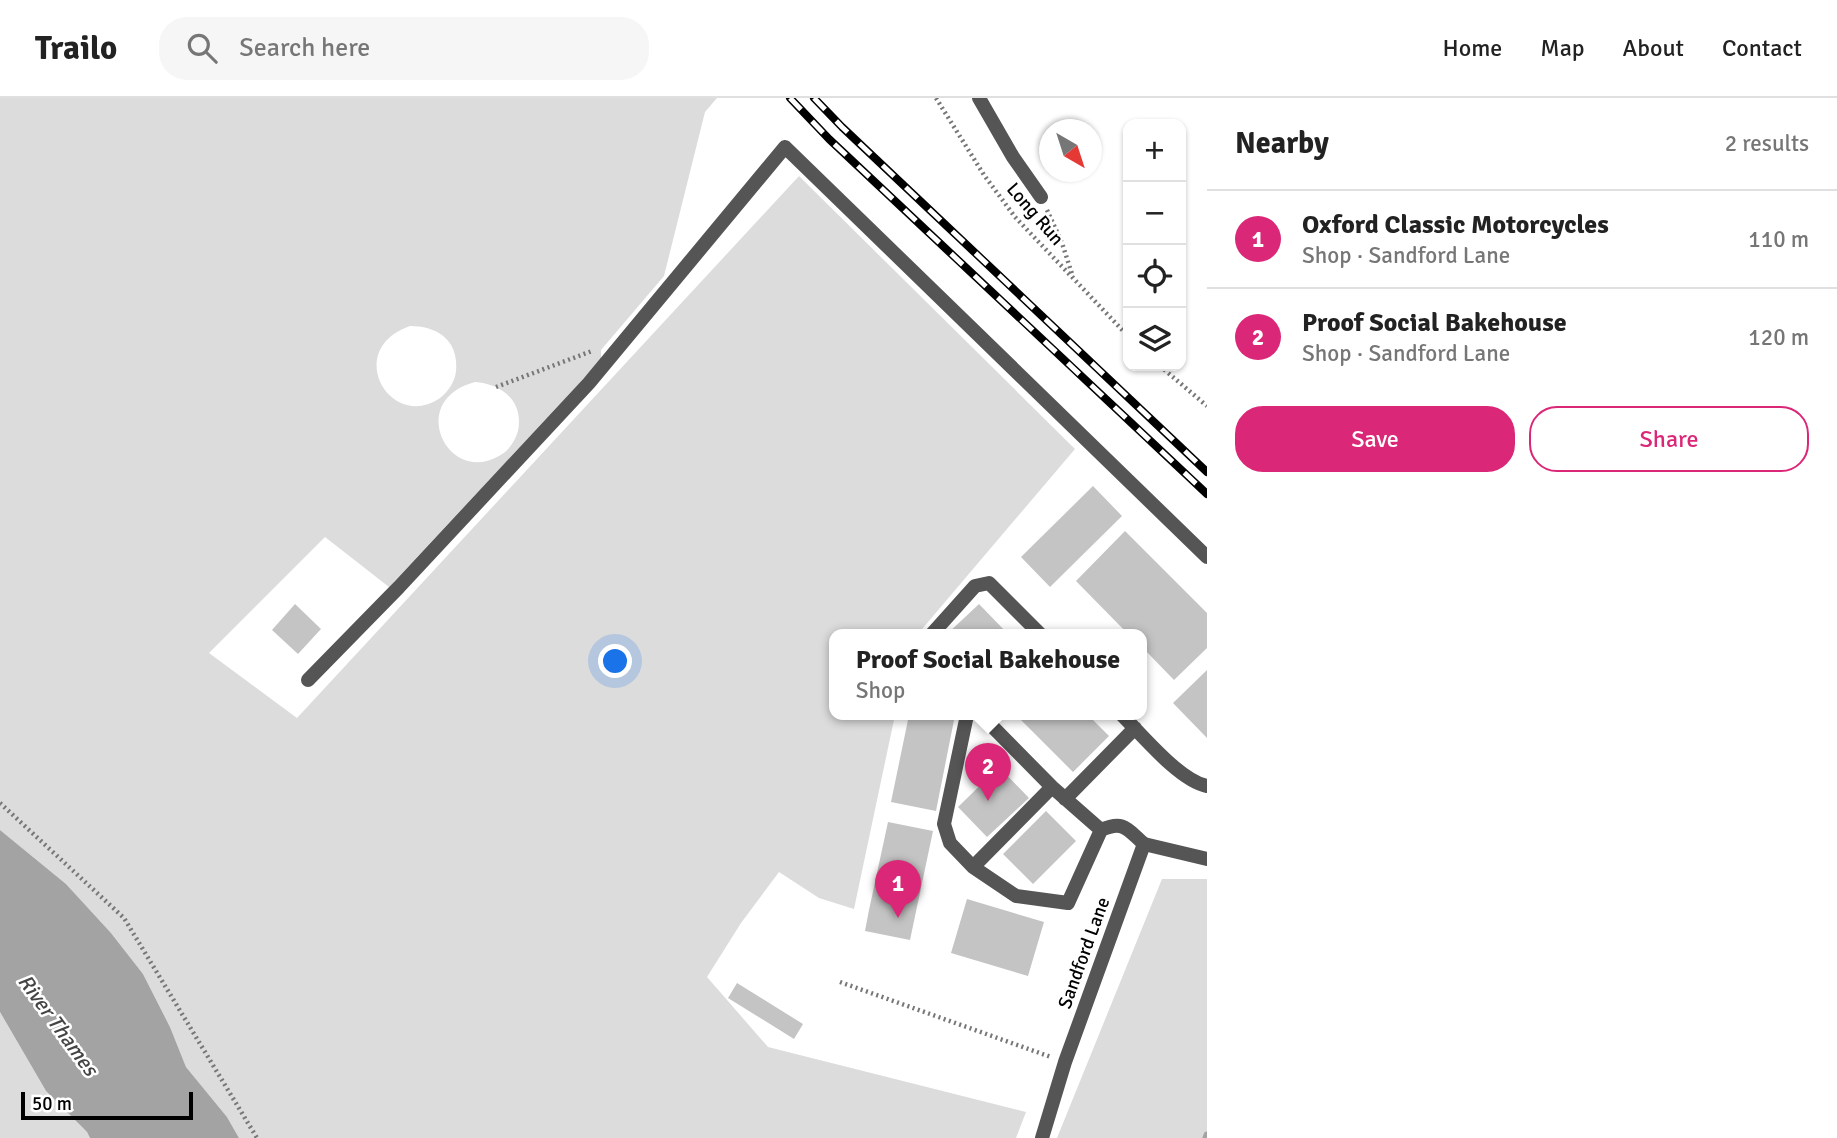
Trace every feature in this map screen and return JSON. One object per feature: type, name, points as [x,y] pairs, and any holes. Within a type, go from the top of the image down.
[{"type":"street","points":[[979,98],[1013,157],[1041,197]]},
{"type":"street","points":[[308,680],[418,567],[589,383],[785,147],[1207,557]]},
{"type":"street","points":[[936,629],[975,586],[989,583],[1035,629]]},
{"type":"street","points":[[966,720],[944,824],[950,843],[973,867],[1016,896],[1068,903],[1101,830],[1114,825],[1124,827],[1144,844],[1207,859]]},
{"type":"street","points":[[986,720],[1052,787],[1101,830]]},
{"type":"street","points":[[1127,720],[1184,776],[1198,785],[1207,786]]},
{"type":"street","points":[[1065,799],[1135,727]]},
{"type":"street","points":[[973,867],[1052,787]]},
{"type":"street","name":"Sandford Lane","points":[[1042,1138],[1065,1062],[1144,844]]},
{"type":"path","name":"Long Run","points":[[936,98],[984,175],[1015,217],[1123,331]]},
{"type":"path","points":[[1041,197],[1062,243],[1073,278]]},
{"type":"path","points":[[496,387],[626,338]]},
{"type":"path","points":[[1166,371],[1207,406]]},
{"type":"path","points":[[0,803],[124,918],[257,1138]]},
{"type":"path","points":[[840,982],[1065,1062]]},
{"type":"shaded area","points":[[0,98],[717,98],[705,112],[664,276],[601,350],[601,360],[389,587],[325,537],[209,653],[297,718],[799,176],[1075,449],[922,629],[829,629],[829,720],[894,720],[854,909],[819,898],[779,872],[741,923],[707,977],[768,1047],[1026,1112],[1016,1138],[239,1138],[227,1117],[186,1067],[170,1027],[143,974],[111,933],[66,884],[0,830]],"holes":[[[410,326],[420,327],[444,337],[450,343],[456,360],[455,375],[449,389],[440,398],[422,406],[405,404],[391,396],[381,384],[377,368],[379,352],[390,337]],[[475,382],[502,390],[514,403],[519,420],[517,435],[509,449],[499,456],[480,462],[464,460],[450,451],[442,437],[439,421],[442,405],[454,392]]]},
{"type":"shaded area","points":[[1162,879],[1207,879],[1207,1138],[1057,1138]]},
{"type":"shaded area","points":[[0,1012],[46,1091],[90,1138],[0,1138]]},
{"type":"water","name":"River Thames","points":[[0,830],[66,884],[111,933],[143,974],[170,1027],[186,1067],[227,1117],[239,1138],[90,1138],[46,1091],[0,1012]]},
{"type":"building","points":[[1093,486],[1122,516],[1050,587],[1021,557]]},
{"type":"building","points":[[1125,531],[1207,613],[1207,648],[1174,680],[1147,652],[1147,629],[1123,629],[1076,581]]},
{"type":"building","points":[[295,604],[321,629],[298,654],[272,630]]},
{"type":"building","points":[[979,604],[1003,629],[952,629]]},
{"type":"building","points":[[1207,670],[1207,738],[1173,703]]},
{"type":"building","points":[[908,720],[954,720],[936,811],[891,802]]},
{"type":"building","points":[[1021,720],[1093,720],[1109,736],[1073,772]]},
{"type":"building","points":[[999,767],[1029,798],[987,837],[958,807]]},
{"type":"building","points":[[1046,811],[1076,841],[1033,884],[1003,854]]},
{"type":"building","points":[[888,822],[933,831],[910,940],[865,931]]},
{"type":"building","points":[[967,899],[1044,922],[1028,976],[951,953]]},
{"type":"building","points":[[737,983],[803,1024],[794,1039],[728,998]]},
{"type":"railway","points":[[790,98],[829,139],[1207,494]]},
{"type":"railway","points":[[814,98],[1207,472]]},
{"type":"place","name":"Proof Social Bakehouse","points":[[988,801]]},
{"type":"place","name":"Oxford Classic Motorcycles","points":[[898,918]]}]
